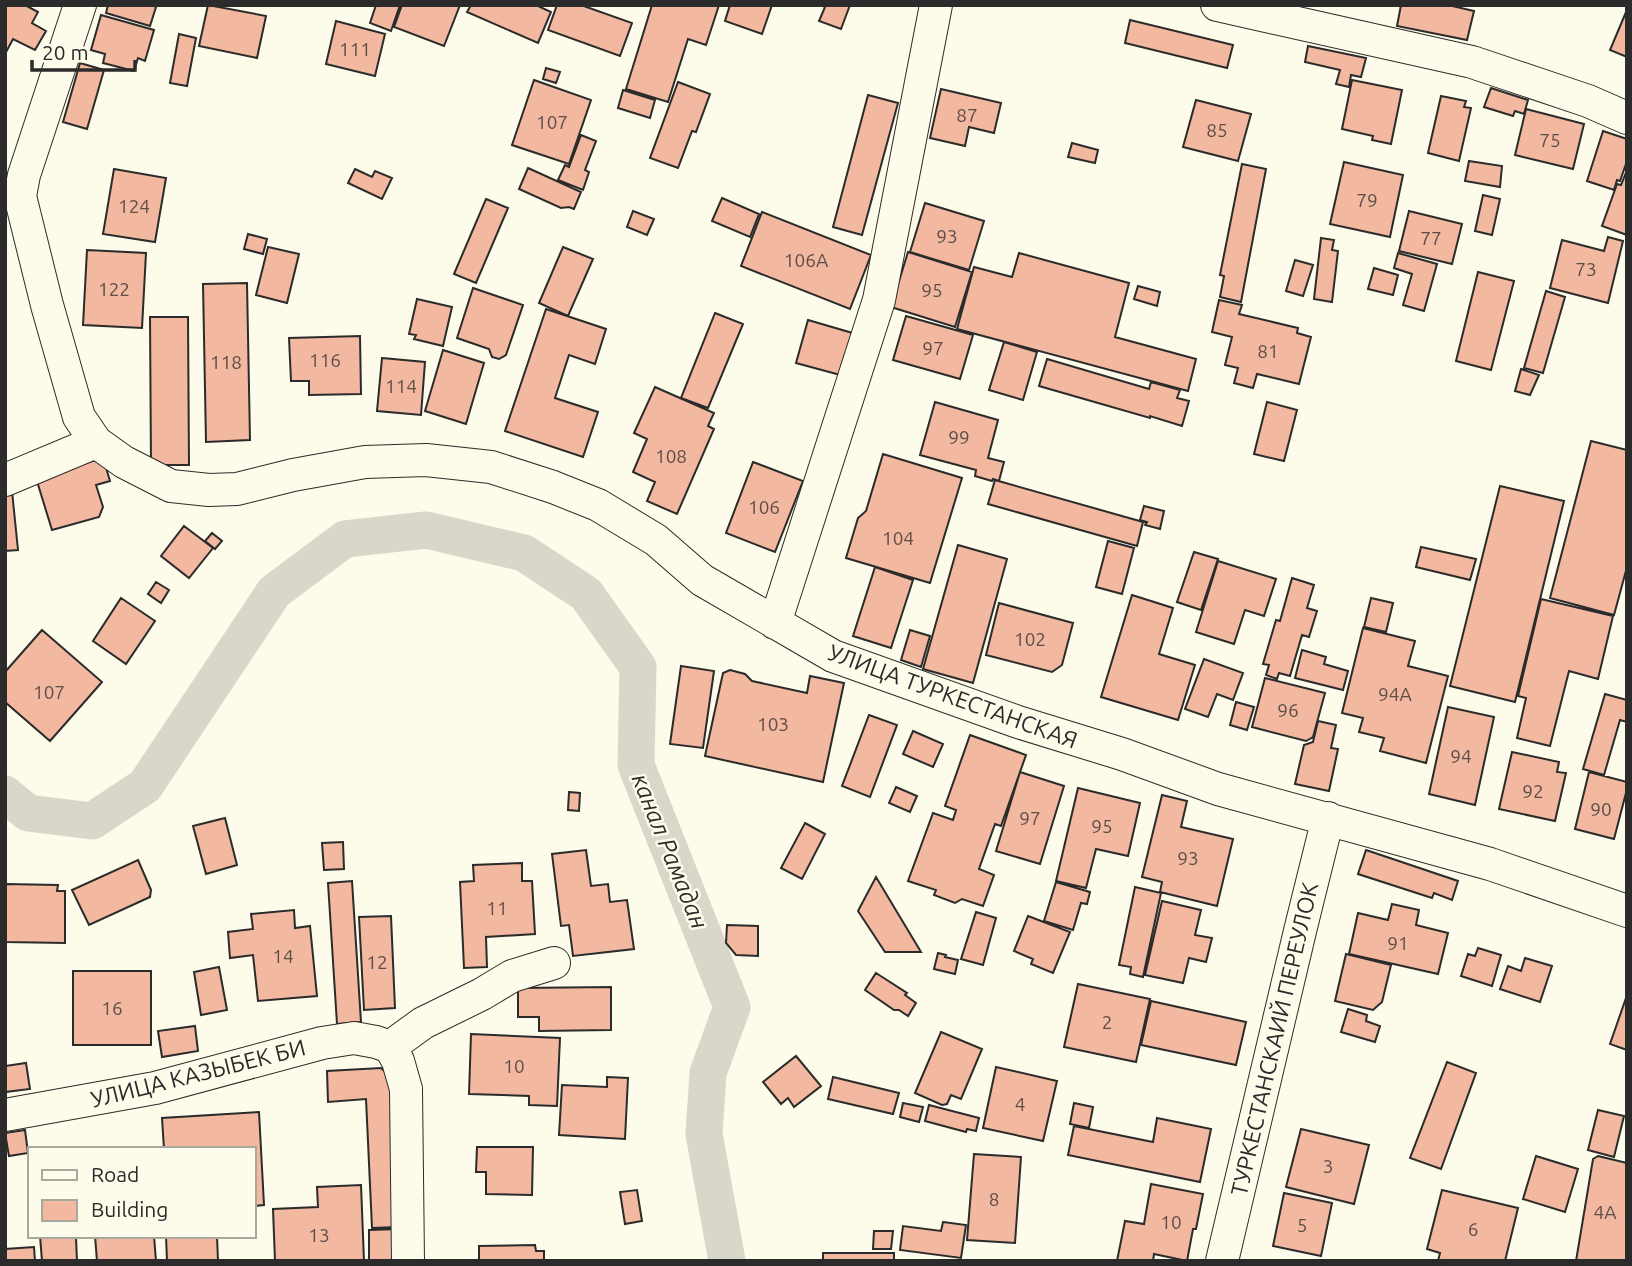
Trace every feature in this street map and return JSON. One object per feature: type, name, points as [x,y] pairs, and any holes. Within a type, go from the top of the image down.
[{"type":"street","points":[[5,480],[96,442],[79,417],[13,190],[24,175],[80,5]]},
{"type":"street","points":[[775,624],[879,300],[936,5]]},
{"type":"street","points":[[1217,5],[1472,62],[1588,101],[1627,118]]},
{"type":"street","name":"УЛИЦА ТУРКЕСТАНСКАЯ","points":[[96,442],[124,461],[171,486],[209,490],[237,489],[293,475],[365,462],[426,460],[492,467],[598,505],[656,540],[702,580],[833,656],[1218,789],[1490,864],[1627,911]]},
{"type":"street","name":"ТУРКЕСТАНСКАИЙ ПЕРЕУЛОК","points":[[1222,1261],[1328,818]]},
{"type":"street","points":[[408,1261],[406,1089],[398,1061],[390,1047],[423,1023],[512,976],[554,963]]},
{"type":"street","name":"УЛИЦА КАЗЫБЕК БИ","points":[[5,1115],[155,1088],[322,1043],[354,1038],[390,1047]]},
{"type":"building","points":[[5,5],[25,5],[38,12],[32,23],[46,31],[35,50],[13,39],[5,54]]},
{"type":"building","points":[[108,5],[156,7],[150,26],[106,13]]},
{"type":"building","points":[[208,5],[266,16],[257,58],[199,46]]},
{"type":"building","points":[[376,5],[400,5],[391,31],[370,23]]},
{"type":"building","points":[[402,5],[460,5],[444,46],[394,27]]},
{"type":"building","points":[[471,5],[536,5],[551,12],[538,43],[467,12]]},
{"type":"building","points":[[557,5],[581,5],[632,23],[620,56],[548,30]]},
{"type":"building","points":[[652,5],[719,5],[706,45],[688,39],[668,102],[626,89]]},
{"type":"building","points":[[730,5],[772,5],[762,34],[725,21]]},
{"type":"building","points":[[821,5],[850,5],[841,29],[819,21],[825,7]]},
{"type":"building","points":[[1401,5],[1448,5],[1474,11],[1467,40],[1397,26]]},
{"type":"building","points":[[1627,13],[1627,57],[1610,50]]},
{"type":"building","points":[[101,15],[154,30],[145,61],[138,58],[134,71],[103,63],[105,54],[91,50]]},
{"type":"building","points":[[1130,20],[1233,45],[1227,68],[1125,43]]},
{"type":"building","points":[[336,21],[385,34],[375,76],[326,64]]},
{"type":"building","points":[[179,34],[196,38],[187,86],[170,83]]},
{"type":"building","points":[[1308,46],[1366,58],[1361,77],[1351,75],[1349,87],[1336,84],[1340,70],[1305,62]]},
{"type":"building","points":[[80,63],[104,70],[87,129],[63,122]]},
{"type":"building","points":[[546,68],[560,72],[556,83],[543,79]]},
{"type":"building","points":[[534,80],[591,100],[569,164],[512,145]]},
{"type":"building","points":[[1352,80],[1402,90],[1391,144],[1372,140],[1373,136],[1342,129]]},
{"type":"building","points":[[678,82],[710,94],[696,132],[692,131],[678,168],[650,158]]},
{"type":"building","points":[[1491,88],[1528,100],[1524,114],[1515,111],[1513,116],[1484,107]]},
{"type":"building","points":[[941,89],[1001,103],[994,133],[969,127],[965,146],[930,138]]},
{"type":"building","points":[[623,90],[655,100],[650,118],[618,108]]},
{"type":"building","points":[[868,95],[898,103],[862,235],[833,227]]},
{"type":"building","points":[[1441,96],[1466,101],[1464,107],[1471,108],[1459,161],[1428,153]]},
{"type":"building","points":[[1196,100],[1251,114],[1238,161],[1183,147]]},
{"type":"building","points":[[1526,109],[1584,124],[1573,169],[1515,155]]},
{"type":"building","points":[[1603,131],[1627,139],[1627,161],[1614,190],[1587,181]]},
{"type":"building","points":[[581,135],[596,141],[585,170],[589,172],[583,190],[558,180],[565,165],[569,167]]},
{"type":"building","points":[[1072,143],[1098,150],[1095,163],[1068,157]]},
{"type":"building","points":[[1469,161],[1502,166],[1500,187],[1465,181]]},
{"type":"building","points":[[1344,162],[1403,175],[1390,237],[1330,224]]},
{"type":"building","points":[[1242,164],[1266,169],[1241,302],[1220,297],[1224,276],[1220,275]]},
{"type":"building","points":[[528,168],[581,192],[574,209],[561,208],[519,189]]},
{"type":"building","points":[[114,169],[166,178],[155,242],[103,234]]},
{"type":"building","points":[[355,169],[372,177],[375,171],[392,178],[382,199],[348,183]]},
{"type":"building","points":[[1627,170],[1627,235],[1602,226],[1617,184],[1621,185]]},
{"type":"building","points":[[1483,195],[1500,199],[1492,235],[1475,231]]},
{"type":"building","points":[[722,198],[759,214],[750,237],[712,221]]},
{"type":"building","points":[[486,199],[508,208],[476,283],[454,274]]},
{"type":"building","points":[[925,203],[984,221],[969,270],[910,252]]},
{"type":"building","points":[[633,211],[654,219],[647,235],[627,227]]},
{"type":"building","points":[[1409,211],[1462,224],[1452,264],[1399,251]]},
{"type":"building","points":[[762,212],[871,255],[850,309],[741,266]]},
{"type":"building","points":[[248,234],[267,239],[263,254],[244,249]]},
{"type":"building","points":[[1608,237],[1623,241],[1608,303],[1550,288],[1562,240],[1604,251]]},
{"type":"building","points":[[1321,238],[1334,240],[1332,250],[1338,251],[1332,302],[1314,299]]},
{"type":"building","points":[[268,247],[299,254],[287,303],[256,295]]},
{"type":"building","points":[[563,247],[593,259],[568,316],[539,303]]},
{"type":"building","points":[[87,250],[146,253],[142,328],[83,325]]},
{"type":"building","points":[[908,252],[972,272],[955,327],[891,307]]},
{"type":"building","points":[[1019,253],[1129,283],[1115,337],[1196,359],[1188,391],[957,329],[974,267],[1012,277]]},
{"type":"building","points":[[1398,253],[1437,264],[1424,311],[1403,305],[1412,274],[1394,268]]},
{"type":"building","points":[[1295,260],[1313,265],[1303,296],[1286,291]]},
{"type":"building","points":[[1374,268],[1398,275],[1393,295],[1368,289]]},
{"type":"building","points":[[1478,272],[1514,281],[1491,370],[1456,361]]},
{"type":"building","points":[[247,283],[250,440],[206,442],[203,284]]},
{"type":"building","points":[[1138,286],[1160,292],[1157,306],[1134,299]]},
{"type":"building","points":[[473,288],[523,305],[506,355],[499,359],[492,357],[489,349],[457,338]]},
{"type":"building","points":[[1546,291],[1565,297],[1543,373],[1524,368]]},
{"type":"building","points":[[417,299],[452,307],[443,346],[414,339],[416,335],[409,334]]},
{"type":"building","points":[[1219,300],[1242,305],[1239,314],[1298,328],[1297,333],[1311,337],[1299,384],[1257,374],[1253,388],[1234,383],[1238,368],[1225,365],[1232,337],[1212,332]]},
{"type":"building","points":[[546,309],[606,329],[595,364],[569,355],[555,398],[598,412],[583,457],[505,431]]},
{"type":"building","points":[[715,313],[743,324],[708,408],[681,398]]},
{"type":"building","points":[[906,316],[973,335],[960,379],[893,360]]},
{"type":"building","points":[[150,317],[188,317],[189,465],[151,465]]},
{"type":"building","points":[[808,320],[856,334],[844,376],[796,363]]},
{"type":"building","points":[[360,336],[361,394],[309,395],[309,381],[291,381],[289,338]]},
{"type":"building","points":[[1004,342],[1037,352],[1023,400],[989,390]]},
{"type":"building","points":[[443,350],[484,363],[466,424],[425,411]]},
{"type":"building","points":[[382,358],[425,362],[421,415],[377,411]]},
{"type":"building","points":[[1047,359],[1149,389],[1151,382],[1180,390],[1177,398],[1189,401],[1182,426],[1039,386]]},
{"type":"building","points":[[1521,369],[1539,375],[1530,395],[1515,391]]},
{"type":"building","points":[[655,387],[714,413],[708,426],[714,429],[677,514],[647,501],[655,482],[633,472],[647,439],[634,433]]},
{"type":"building","points":[[935,402],[998,420],[988,458],[1004,462],[999,481],[975,476],[976,470],[920,455]]},
{"type":"building","points":[[1267,402],[1297,410],[1284,461],[1254,454]]},
{"type":"building","points":[[1591,441],[1627,450],[1627,567],[1614,615],[1550,598]]},
{"type":"building","points":[[883,454],[962,478],[930,583],[846,558],[858,518],[866,511]]},
{"type":"building","points":[[99,459],[104,461],[110,481],[96,485],[103,507],[99,517],[52,530],[36,478]]},
{"type":"building","points":[[753,462],[803,481],[775,552],[726,533]]},
{"type":"building","points":[[995,480],[1143,522],[1137,546],[988,504]]},
{"type":"building","points":[[1500,486],[1564,501],[1515,702],[1450,686]]},
{"type":"building","points":[[5,491],[12,491],[18,550],[5,551]]},
{"type":"building","points":[[1144,506],[1164,511],[1160,529],[1145,525],[1147,522],[1140,520]]},
{"type":"building","points":[[184,526],[213,548],[189,578],[161,556]]},
{"type":"building","points":[[212,533],[222,541],[215,549],[205,541]]},
{"type":"building","points":[[1108,541],[1134,548],[1122,594],[1096,587]]},
{"type":"building","points":[[958,545],[1007,559],[973,683],[923,669]]},
{"type":"building","points":[[1421,547],[1476,559],[1470,580],[1416,567]]},
{"type":"building","points":[[1194,552],[1218,559],[1201,610],[1177,602]]},
{"type":"building","points":[[1218,561],[1276,579],[1264,616],[1245,610],[1234,644],[1196,632]]},
{"type":"building","points":[[875,567],[913,580],[891,648],[853,636]]},
{"type":"building","points":[[1292,578],[1314,585],[1307,608],[1317,611],[1309,637],[1302,635],[1290,676],[1279,673],[1277,679],[1266,675],[1269,665],[1263,664],[1276,620],[1280,621]]},
{"type":"building","points":[[156,582],[169,590],[161,603],[148,594]]},
{"type":"building","points":[[1132,595],[1173,608],[1159,654],[1195,665],[1178,720],[1101,697]]},
{"type":"building","points":[[121,598],[155,621],[126,664],[93,641]]},
{"type":"building","points":[[1371,598],[1393,603],[1386,632],[1364,627]]},
{"type":"building","points":[[1541,599],[1613,616],[1598,679],[1569,671],[1550,746],[1517,738],[1526,698],[1518,696]]},
{"type":"building","points":[[999,603],[1073,623],[1062,665],[1052,672],[986,655]]},
{"type":"building","points":[[1363,628],[1415,641],[1408,666],[1448,676],[1426,763],[1380,751],[1384,738],[1359,732],[1363,718],[1342,713]]},
{"type":"building","points":[[42,630],[102,682],[50,741],[5,702],[5,672]]},
{"type":"building","points":[[910,630],[930,636],[921,667],[901,660]]},
{"type":"building","points":[[1302,650],[1326,657],[1324,664],[1348,671],[1343,690],[1295,678]]},
{"type":"building","points":[[1204,659],[1243,673],[1233,700],[1217,694],[1208,717],[1185,709]]},
{"type":"building","points":[[681,666],[714,671],[703,748],[670,744]]},
{"type":"building","points":[[730,670],[745,674],[752,681],[807,693],[810,676],[844,683],[823,782],[705,756],[723,673]]},
{"type":"building","points":[[1265,678],[1325,693],[1313,737],[1306,741],[1252,727]]},
{"type":"building","points":[[1605,694],[1627,700],[1627,722],[1620,720],[1604,775],[1583,769]]},
{"type":"building","points":[[1236,702],[1254,707],[1247,730],[1230,725]]},
{"type":"building","points":[[1448,707],[1494,717],[1475,805],[1429,794]]},
{"type":"building","points":[[869,715],[897,725],[870,797],[842,786]]},
{"type":"building","points":[[1318,721],[1336,725],[1331,748],[1338,749],[1329,791],[1295,784],[1304,745],[1313,742]]},
{"type":"building","points":[[913,731],[943,744],[933,767],[903,754]]},
{"type":"building","points":[[970,735],[1026,755],[1001,826],[995,824],[979,869],[994,875],[983,906],[962,899],[955,903],[934,895],[936,890],[908,881],[933,813],[953,820],[956,810],[945,806]]},
{"type":"building","points":[[1512,752],[1559,762],[1557,772],[1566,773],[1555,821],[1499,809]]},
{"type":"building","points":[[1020,772],[1064,786],[1040,864],[996,851]]},
{"type":"building","points":[[1589,772],[1627,782],[1614,839],[1575,829]]},
{"type":"building","points":[[896,787],[917,796],[910,812],[889,803]]},
{"type":"building","points":[[1078,788],[1140,803],[1128,856],[1096,849],[1086,888],[1056,881]]},
{"type":"building","points":[[569,792],[580,793],[579,811],[568,810]]},
{"type":"building","points":[[1162,795],[1187,801],[1181,827],[1233,839],[1217,906],[1160,892],[1162,882],[1142,877]]},
{"type":"building","points":[[225,818],[237,865],[206,874],[193,826]]},
{"type":"building","points":[[805,823],[825,834],[802,879],[781,868]]},
{"type":"building","points":[[343,842],[344,869],[324,870],[322,843]]},
{"type":"building","points":[[586,850],[591,886],[608,884],[610,902],[627,900],[634,949],[573,956],[569,925],[561,926],[552,854]]},
{"type":"building","points":[[1366,850],[1458,881],[1452,900],[1434,893],[1432,898],[1358,874]]},
{"type":"building","points":[[138,860],[151,890],[150,897],[89,925],[72,890]]},
{"type":"building","points":[[522,863],[522,881],[532,881],[535,934],[486,937],[487,967],[464,968],[460,882],[474,881],[473,865]]},
{"type":"building","points":[[876,877],[921,952],[885,952],[858,911]]},
{"type":"building","points":[[352,881],[361,1022],[337,1024],[328,883]]},
{"type":"building","points":[[1056,882],[1090,892],[1087,904],[1081,903],[1073,930],[1044,921]]},
{"type":"building","points":[[5,884],[58,885],[57,891],[65,891],[65,943],[5,942]]},
{"type":"building","points":[[1135,887],[1161,893],[1143,977],[1130,974],[1131,967],[1119,965]]},
{"type":"building","points":[[1162,901],[1201,910],[1195,935],[1212,938],[1206,962],[1189,958],[1183,983],[1145,975]]},
{"type":"building","points":[[1392,904],[1419,910],[1416,925],[1448,933],[1438,974],[1349,954],[1358,913],[1388,920]]},
{"type":"building","points":[[294,910],[295,928],[310,926],[317,996],[258,1001],[253,955],[230,958],[228,932],[253,929],[251,914]]},
{"type":"building","points":[[976,912],[996,918],[983,965],[961,959]]},
{"type":"building","points":[[391,916],[395,1008],[364,1010],[359,917]]},
{"type":"building","points":[[1028,916],[1070,932],[1053,973],[1031,964],[1033,959],[1014,951]]},
{"type":"building","points":[[727,925],[758,926],[758,956],[736,955],[726,943]]},
{"type":"building","points":[[1478,948],[1501,955],[1492,986],[1461,976],[1468,954],[1475,956]]},
{"type":"building","points":[[938,953],[958,960],[955,974],[934,969]]},
{"type":"building","points":[[1346,954],[1391,965],[1382,1002],[1373,1010],[1335,1001]]},
{"type":"building","points":[[1525,958],[1552,966],[1540,1002],[1500,989],[1508,966],[1521,971]]},
{"type":"building","points":[[219,967],[227,1010],[201,1015],[194,972]]},
{"type":"building","points":[[73,971],[151,971],[151,1045],[73,1045]]},
{"type":"building","points":[[876,973],[907,993],[905,995],[916,1003],[908,1016],[894,1010],[865,990]]},
{"type":"building","points":[[1078,984],[1150,999],[1136,1062],[1064,1047]]},
{"type":"building","points":[[611,987],[611,1030],[539,1031],[539,1017],[518,1017],[518,988]]},
{"type":"building","points":[[1627,995],[1627,1050],[1610,1044]]},
{"type":"building","points":[[1151,1001],[1246,1022],[1236,1065],[1141,1045]]},
{"type":"building","points":[[1348,1009],[1367,1015],[1366,1021],[1380,1026],[1375,1042],[1341,1032]]},
{"type":"building","points":[[195,1026],[198,1051],[162,1057],[158,1031]]},
{"type":"building","points":[[941,1032],[982,1049],[961,1099],[951,1095],[947,1104],[942,1105],[915,1093]]},
{"type":"building","points":[[471,1034],[560,1038],[557,1106],[529,1105],[529,1096],[469,1094]]},
{"type":"building","points":[[796,1056],[821,1086],[794,1107],[788,1098],[781,1104],[763,1082]]},
{"type":"building","points":[[1447,1062],[1476,1073],[1441,1169],[1410,1158]]},
{"type":"building","points":[[26,1063],[30,1089],[5,1092],[5,1066]]},
{"type":"building","points":[[996,1067],[1057,1081],[1043,1141],[983,1128]]},
{"type":"building","points":[[381,1068],[391,1077],[398,1227],[372,1228],[366,1099],[328,1102],[327,1071]]},
{"type":"building","points":[[607,1077],[628,1078],[625,1139],[559,1135],[562,1085],[607,1087]]},
{"type":"building","points":[[833,1077],[899,1093],[893,1114],[828,1099]]},
{"type":"building","points":[[903,1103],[923,1107],[919,1122],[900,1117]]},
{"type":"building","points":[[1074,1103],[1093,1107],[1089,1128],[1070,1124]]},
{"type":"building","points":[[929,1105],[979,1118],[976,1131],[967,1129],[966,1132],[925,1121]]},
{"type":"building","points":[[1598,1110],[1624,1116],[1614,1157],[1588,1150]]},
{"type":"building","points":[[259,1112],[264,1205],[256,1206],[256,1147],[164,1147],[162,1118]]},
{"type":"building","points":[[1157,1118],[1211,1129],[1200,1182],[1068,1155],[1074,1126],[1153,1142]]},
{"type":"building","points":[[1301,1129],[1369,1145],[1354,1204],[1286,1187]]},
{"type":"building","points":[[25,1130],[28,1153],[9,1156],[5,1133]]},
{"type":"building","points":[[477,1147],[533,1147],[532,1195],[486,1194],[486,1172],[476,1172]]},
{"type":"building","points":[[974,1154],[1021,1157],[1015,1243],[967,1240]]},
{"type":"building","points":[[1536,1156],[1578,1169],[1565,1212],[1523,1199]]},
{"type":"building","points":[[1598,1156],[1627,1163],[1627,1261],[1576,1261],[1593,1159]]},
{"type":"building","points":[[1151,1184],[1203,1194],[1187,1261],[1154,1254],[1153,1261],[1117,1261],[1125,1221],[1144,1224]]},
{"type":"building","points":[[361,1185],[364,1261],[275,1261],[273,1209],[318,1207],[317,1187]]},
{"type":"building","points":[[637,1190],[642,1221],[625,1224],[620,1192]]},
{"type":"building","points":[[1442,1190],[1518,1208],[1505,1261],[1438,1261],[1440,1253],[1427,1249]]},
{"type":"building","points":[[1284,1193],[1332,1203],[1321,1256],[1273,1246]]},
{"type":"building","points":[[943,1222],[966,1225],[961,1258],[900,1250],[903,1226],[941,1231]]},
{"type":"building","points":[[399,1229],[400,1261],[369,1261],[369,1230]]},
{"type":"building","points":[[874,1231],[893,1231],[891,1249],[873,1249]]},
{"type":"building","points":[[40,1238],[76,1238],[77,1261],[42,1261]]},
{"type":"building","points":[[95,1238],[154,1238],[156,1261],[97,1261]]},
{"type":"building","points":[[166,1238],[217,1238],[218,1261],[167,1261]]},
{"type":"building","points":[[535,1245],[536,1251],[544,1251],[544,1261],[479,1261],[479,1246]]},
{"type":"building","points":[[34,1247],[35,1261],[5,1261],[5,1249]]},
{"type":"building","points":[[823,1253],[894,1253],[894,1261],[823,1261]]},
{"type":"waterway","name":"канал Рамадан","points":[[5,794],[28,813],[92,821],[145,786],[274,592],[345,539],[426,530],[524,553],[586,594],[638,667],[636,765],[732,1007],[708,1073],[704,1134],[727,1261]]}]
